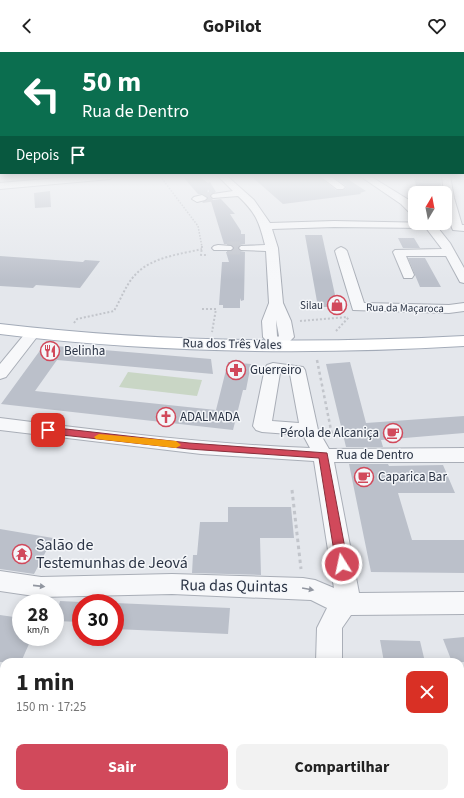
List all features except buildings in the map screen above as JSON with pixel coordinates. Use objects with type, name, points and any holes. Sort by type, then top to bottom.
[{"type":"main road","name":"Rua dos Três Vales","points":[[0,320],[90,329],[211,335],[395,336],[464,333]]},
{"type":"main road","name":"Rua dos Três Vales","points":[[0,329],[138,342],[280,335],[386,345],[464,341]]},
{"type":"street","points":[[256,211],[266,226],[272,248],[280,335]]},
{"type":"street","points":[[452,211],[457,228],[464,228]]},
{"type":"street","points":[[266,226],[408,224]]},
{"type":"street","points":[[434,230],[444,243],[448,253],[464,279]]},
{"type":"street","points":[[245,248],[272,248]]},
{"type":"street","name":"Rua da Maçaroca","points":[[341,251],[358,307],[449,309],[464,307]]},
{"type":"street","points":[[408,275],[399,252],[448,253]]},
{"type":"street","points":[[276,303],[269,321],[280,335]]},
{"type":"street","points":[[0,374],[33,333]]},
{"type":"street","name":"Rua de Dentro","points":[[0,424],[181,445],[329,455],[464,455]]},
{"type":"street","points":[[310,430],[329,455],[347,594],[344,604],[329,630],[329,658]]},
{"type":"street","name":"Rua das Quintas","points":[[0,580],[41,587],[172,584],[303,588],[315,590],[344,604],[464,603]]},
{"type":"path","points":[[186,211],[198,226],[202,249],[201,255]]},
{"type":"path","points":[[73,324],[77,319],[114,311],[136,274],[142,268],[153,263],[202,249]]},
{"type":"path","points":[[202,309],[216,309],[211,335]]},
{"type":"path","points":[[280,335],[304,321],[349,317]]},
{"type":"path","points":[[316,357],[329,455]]},
{"type":"path","points":[[292,490],[303,588]]},
{"type":"green space","points":[[128,372],[202,380],[197,396],[119,387]]},
{"type":"tunnel","points":[[227,248],[245,248]]},
{"type":"slow traffic","points":[[99,437],[176,445]]},
{"type":"place","name":"Silau","points":[[337,305]]},
{"type":"place","name":"Belinha","points":[[50,351]]},
{"type":"place","name":"Guerreiro","points":[[236,370]]},
{"type":"place","name":"ADALMADA","points":[[166,417]]},
{"type":"place","name":"Pérola de Alcaniça","points":[[393,433]]},
{"type":"place","name":"Caparica Bar","points":[[364,477]]},
{"type":"place","name":"Salão de Testemunhas de Jeová","points":[[22,554]]},
{"type":"route","points":[[48,430],[189,446],[323,455],[342,564]]}]
